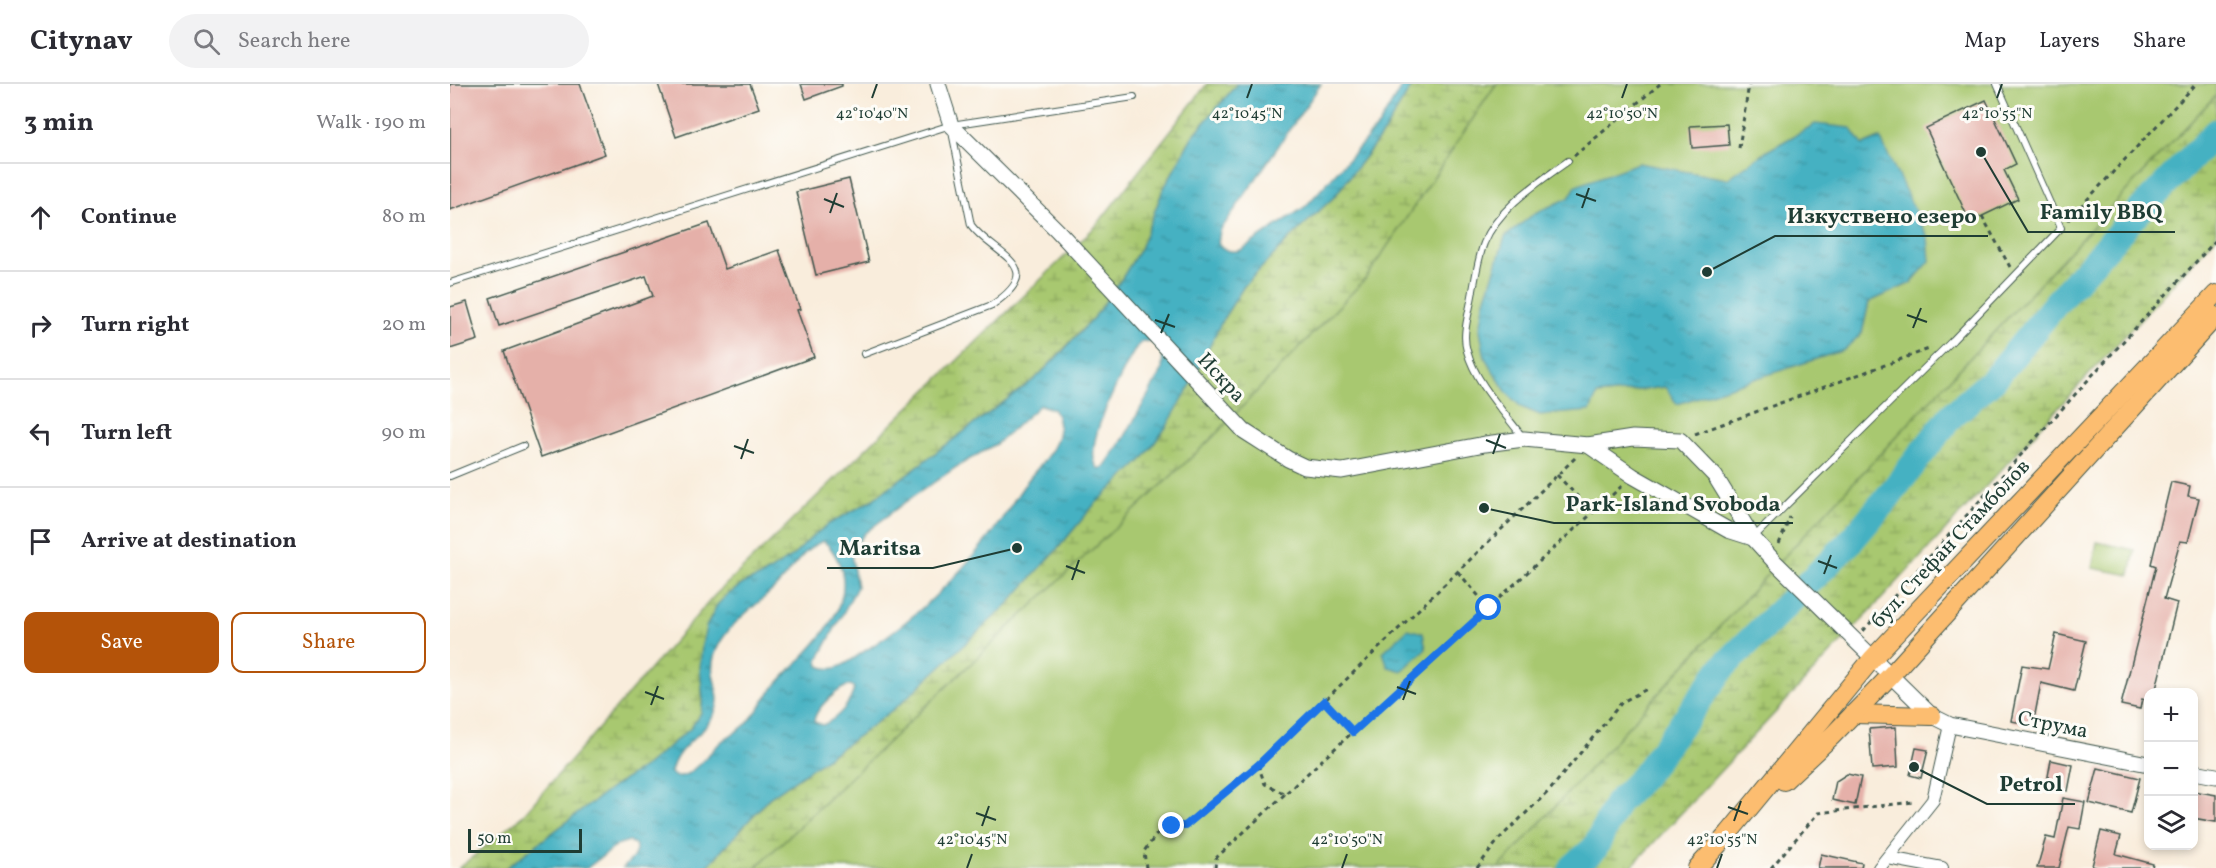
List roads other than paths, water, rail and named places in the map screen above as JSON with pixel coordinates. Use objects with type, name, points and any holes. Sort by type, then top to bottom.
[{"type":"main road","name":"бул. Стефан Стамболов","points":[[1697,868],[1728,834],[1872,659],[2216,294]]},
{"type":"main road","name":"бул. Стефан Стамболов","points":[[1728,834],[1853,714],[1890,675],[2216,316]]},
{"type":"main road","points":[[1853,714],[1932,716]]},
{"type":"street","name":"Искра","points":[[938,84],[951,125],[1057,230],[1244,431],[1288,459],[1305,467],[1342,471],[1485,444],[1524,439],[1588,445]]},
{"type":"street","name":"Струма","points":[[1588,445],[1633,438],[1680,440],[1715,476],[1754,538],[1773,560],[1932,716],[1950,725],[2144,763]]},
{"type":"street","points":[[1588,445],[1634,476],[1728,530],[1754,538]]},
{"type":"street","points":[[1879,868],[1933,800],[1950,725]]},
{"type":"street","points":[[2198,773],[2216,776]]},
{"type":"street","points":[[1888,858],[1942,868]]},
{"type":"lane","points":[[1754,538],[1953,340],[2061,228],[1996,84]]},
{"type":"lane","points":[[450,283],[951,125],[1134,97]]},
{"type":"lane","points":[[864,354],[992,305],[1007,295],[1017,282],[1017,269],[1008,257],[977,234],[971,225],[951,125]]},
{"type":"lane","points":[[1524,439],[1473,367],[1466,350],[1465,330],[1484,242],[1498,220],[1529,190],[1568,160]]},
{"type":"lane","points":[[450,476],[523,446]]},
{"type":"water","points":[[1237,84],[1321,84],[1220,231],[1218,243],[1220,246],[1228,251],[1238,251],[1306,206],[1379,125],[1403,84],[1413,84],[1384,132],[1334,197],[1244,286],[1223,319],[1190,386],[1167,426],[1142,460],[1094,505],[1008,604],[900,704],[769,798],[706,868],[623,868],[636,851],[635,844],[629,841],[619,844],[587,868],[506,868],[614,786],[644,767],[691,728],[701,713],[702,707],[700,668],[706,627],[717,605],[726,596],[794,555],[829,524],[872,500],[1036,378],[1062,352],[1094,317],[1140,249],[1163,190],[1192,137]],"holes":[[[1143,341],[1155,342],[1163,351],[1162,370],[1124,438],[1104,467],[1099,469],[1094,460],[1097,432],[1136,348]],[[1040,405],[1053,409],[1055,412],[1059,428],[1053,447],[989,537],[961,569],[918,612],[851,661],[832,668],[819,666],[818,660],[857,587],[851,554],[853,548],[865,533],[904,503],[958,466],[996,444]],[[823,541],[832,550],[839,563],[843,581],[841,599],[824,633],[772,690],[744,726],[721,742],[692,771],[682,776],[674,776],[671,773],[678,755],[712,719],[716,710],[718,697],[713,664],[718,646],[724,636],[777,586],[803,555]],[[851,685],[854,688],[843,710],[823,725],[814,722],[823,705],[834,694]]]},
{"type":"water","points":[[1815,124],[1851,128],[1863,145],[1880,138],[1928,238],[1930,261],[1911,283],[1869,302],[1862,333],[1844,350],[1677,404],[1665,387],[1597,395],[1590,411],[1540,415],[1521,407],[1507,393],[1485,358],[1480,330],[1484,304],[1505,237],[1535,213],[1569,198],[1576,186],[1638,163],[1727,179],[1767,151]]},
{"type":"water","points":[[1408,629],[1423,633],[1426,649],[1402,671],[1388,667],[1383,652]]},
{"type":"waterway","points":[[1572,868],[1595,848],[1617,803],[1643,777],[1723,667],[1849,543],[1951,416],[1994,379],[2057,302],[2127,224],[2216,132]]},
{"type":"place","name":"Family BBQ","points":[[1981,152]]},
{"type":"place","name":"Изкуствено езеро","points":[[1707,272]]},
{"type":"place","name":"Park-Island Svoboda","points":[[1484,508]]},
{"type":"place","name":"Maritsa","points":[[1017,548]]},
{"type":"place","name":"Petrol","points":[[1914,767]]}]
